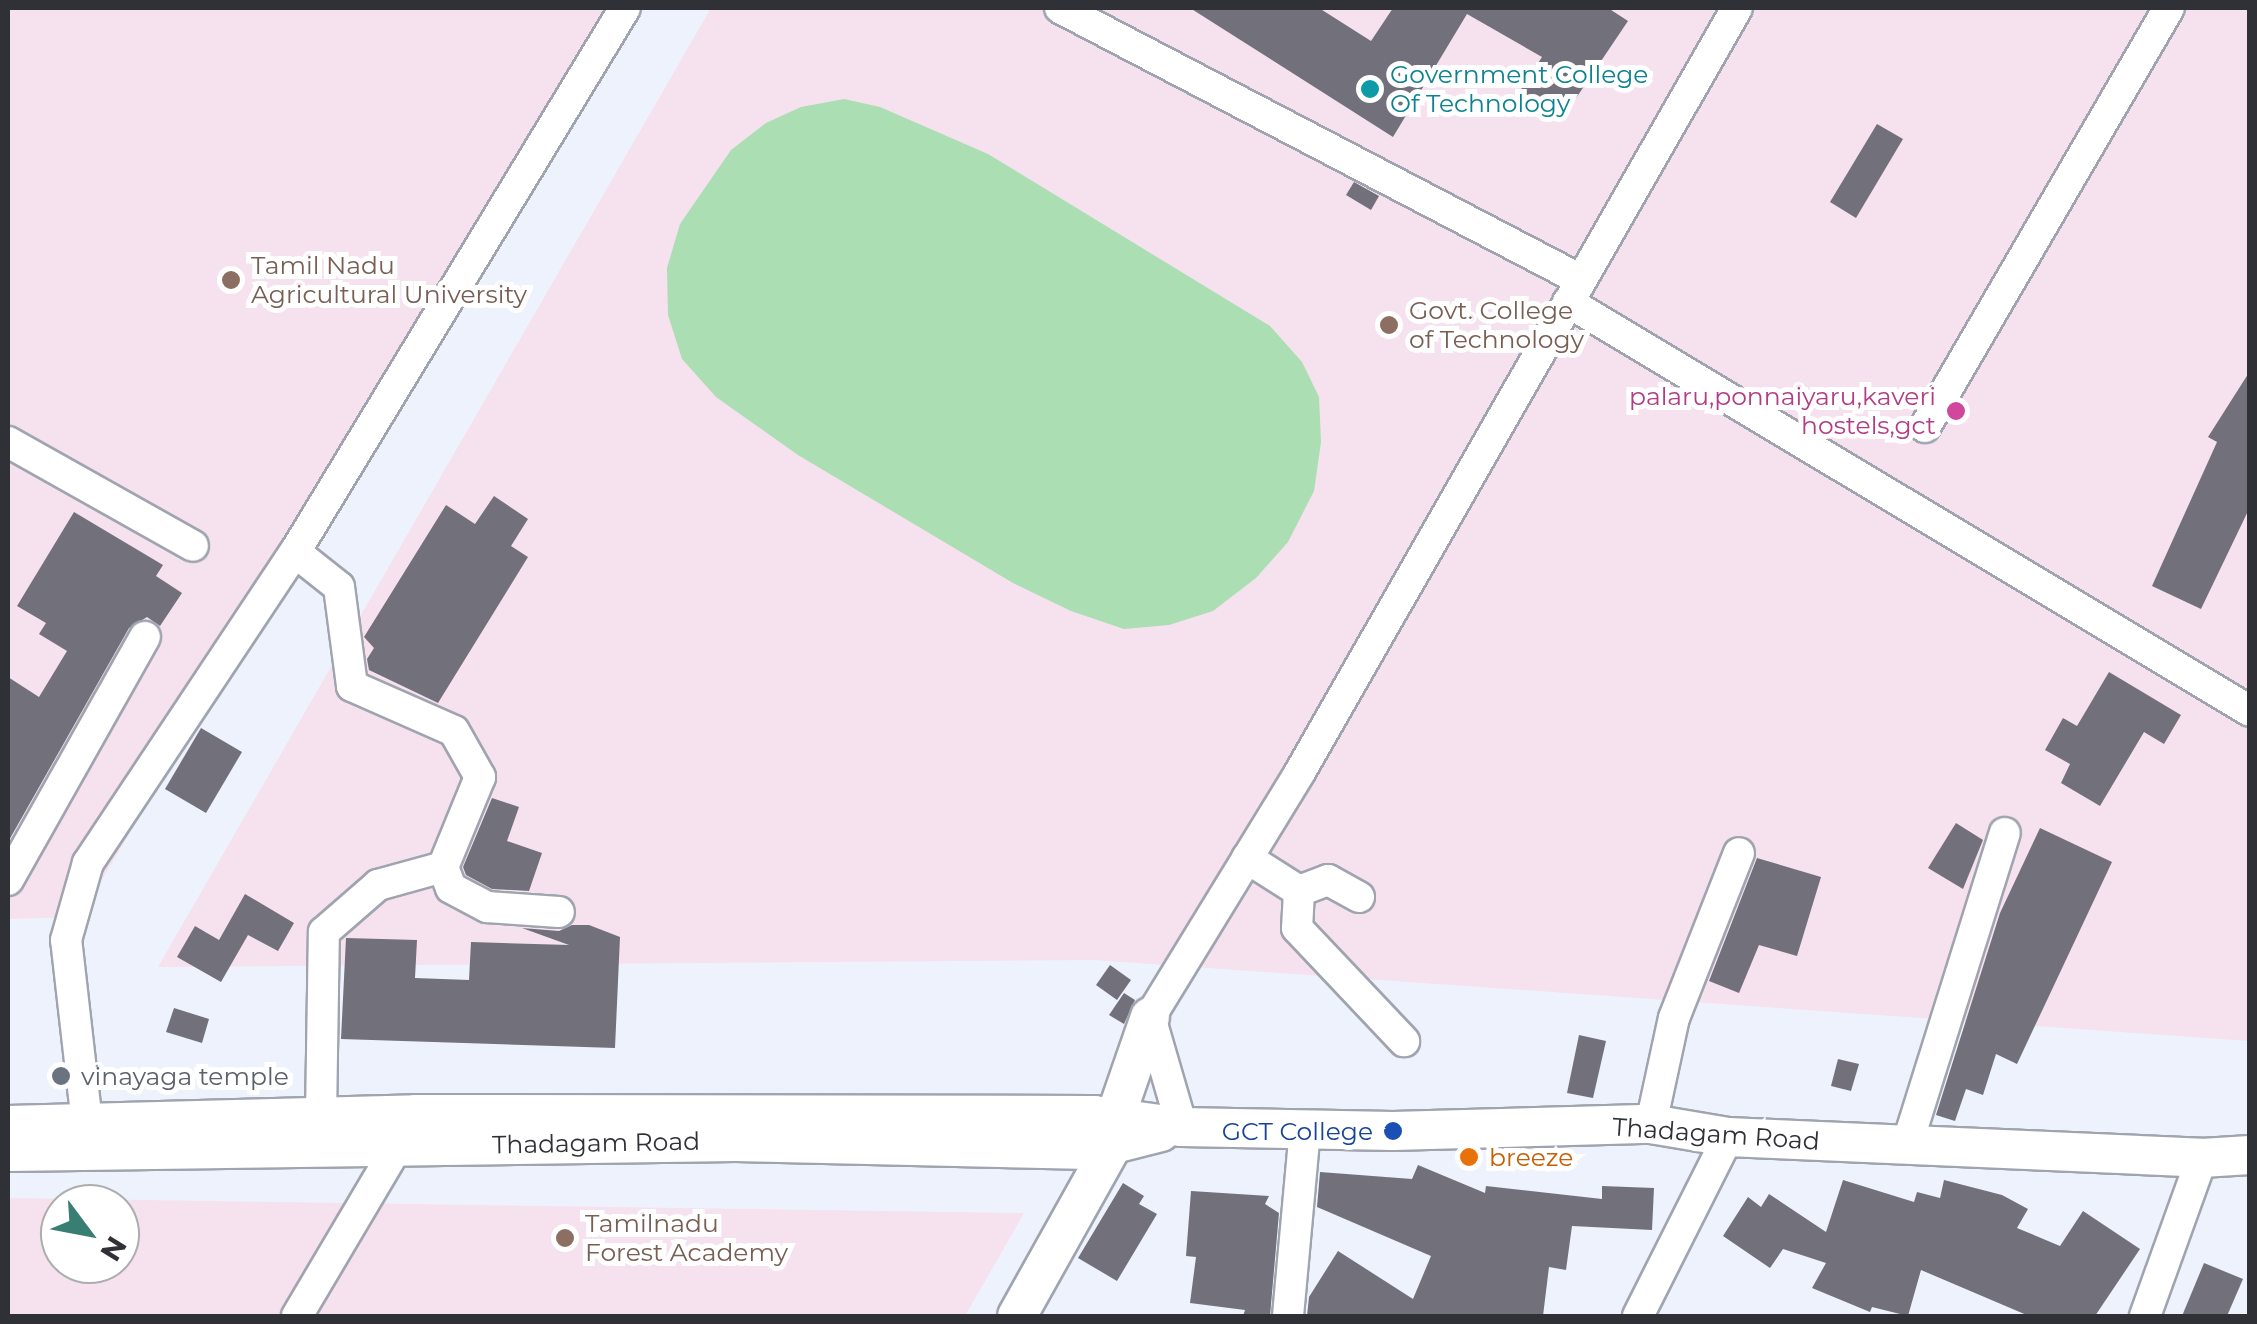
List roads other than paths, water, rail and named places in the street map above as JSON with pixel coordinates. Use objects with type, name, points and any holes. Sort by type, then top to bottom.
[{"type":"main road","points":[[1016,1316],[1114,1131],[1150,1017]]},
{"type":"main road","name":"Thadagam Road","points":[[8,1125],[321,1116],[1114,1131],[1182,1126],[1305,1129],[1650,1124],[1728,1137],[2202,1158],[2250,1156]]},
{"type":"main road","name":"Thadagam Road","points":[[8,1152],[736,1142],[1090,1150],[1114,1131]]},
{"type":"street","points":[[88,1123],[66,940],[88,863],[295,552],[625,8]]},
{"type":"street","points":[[1060,8],[1575,291],[2250,711]]},
{"type":"street","points":[[1182,1126],[1150,1017],[1248,858],[1737,8]]},
{"type":"street","points":[[1925,426],[2169,8]]},
{"type":"street","points":[[8,442],[193,546]]},
{"type":"street","points":[[295,552],[339,587],[352,686],[454,731],[480,778],[444,867],[451,888],[487,907],[559,912]]},
{"type":"street","points":[[8,880],[145,637]]},
{"type":"street","points":[[1907,1145],[2005,834]]},
{"type":"street","points":[[1650,1124],[1674,1018],[1739,852]]},
{"type":"street","points":[[1248,858],[1299,890]]},
{"type":"street","points":[[321,1116],[324,932],[378,885],[444,867]]},
{"type":"street","points":[[1299,890],[1328,880],[1359,897]]},
{"type":"street","points":[[1299,890],[1297,928],[1404,1040]]},
{"type":"street","points":[[1288,1316],[1305,1129]]},
{"type":"street","points":[[1638,1316],[1728,1137]]},
{"type":"street","points":[[298,1316],[398,1145]]},
{"type":"street","points":[[2145,1316],[2202,1158]]},
{"type":"place","name":"Government College Of Technology","points":[[1370,89]]},
{"type":"place","name":"Tamil Nadu Agricultural University","points":[[231,280]]},
{"type":"place","name":"Govt. College of Technology","points":[[1389,325]]},
{"type":"place","name":"palaru,ponnaiyaru,kaveri hostels,gct","points":[[1956,411]]},
{"type":"place","name":"vinayaga temple","points":[[61,1076]]},
{"type":"place","name":"GCT College","points":[[1393,1131]]},
{"type":"place","name":"breeze","points":[[1469,1157]]},
{"type":"place","name":"Tamilnadu Forest Academy","points":[[565,1238]]}]
